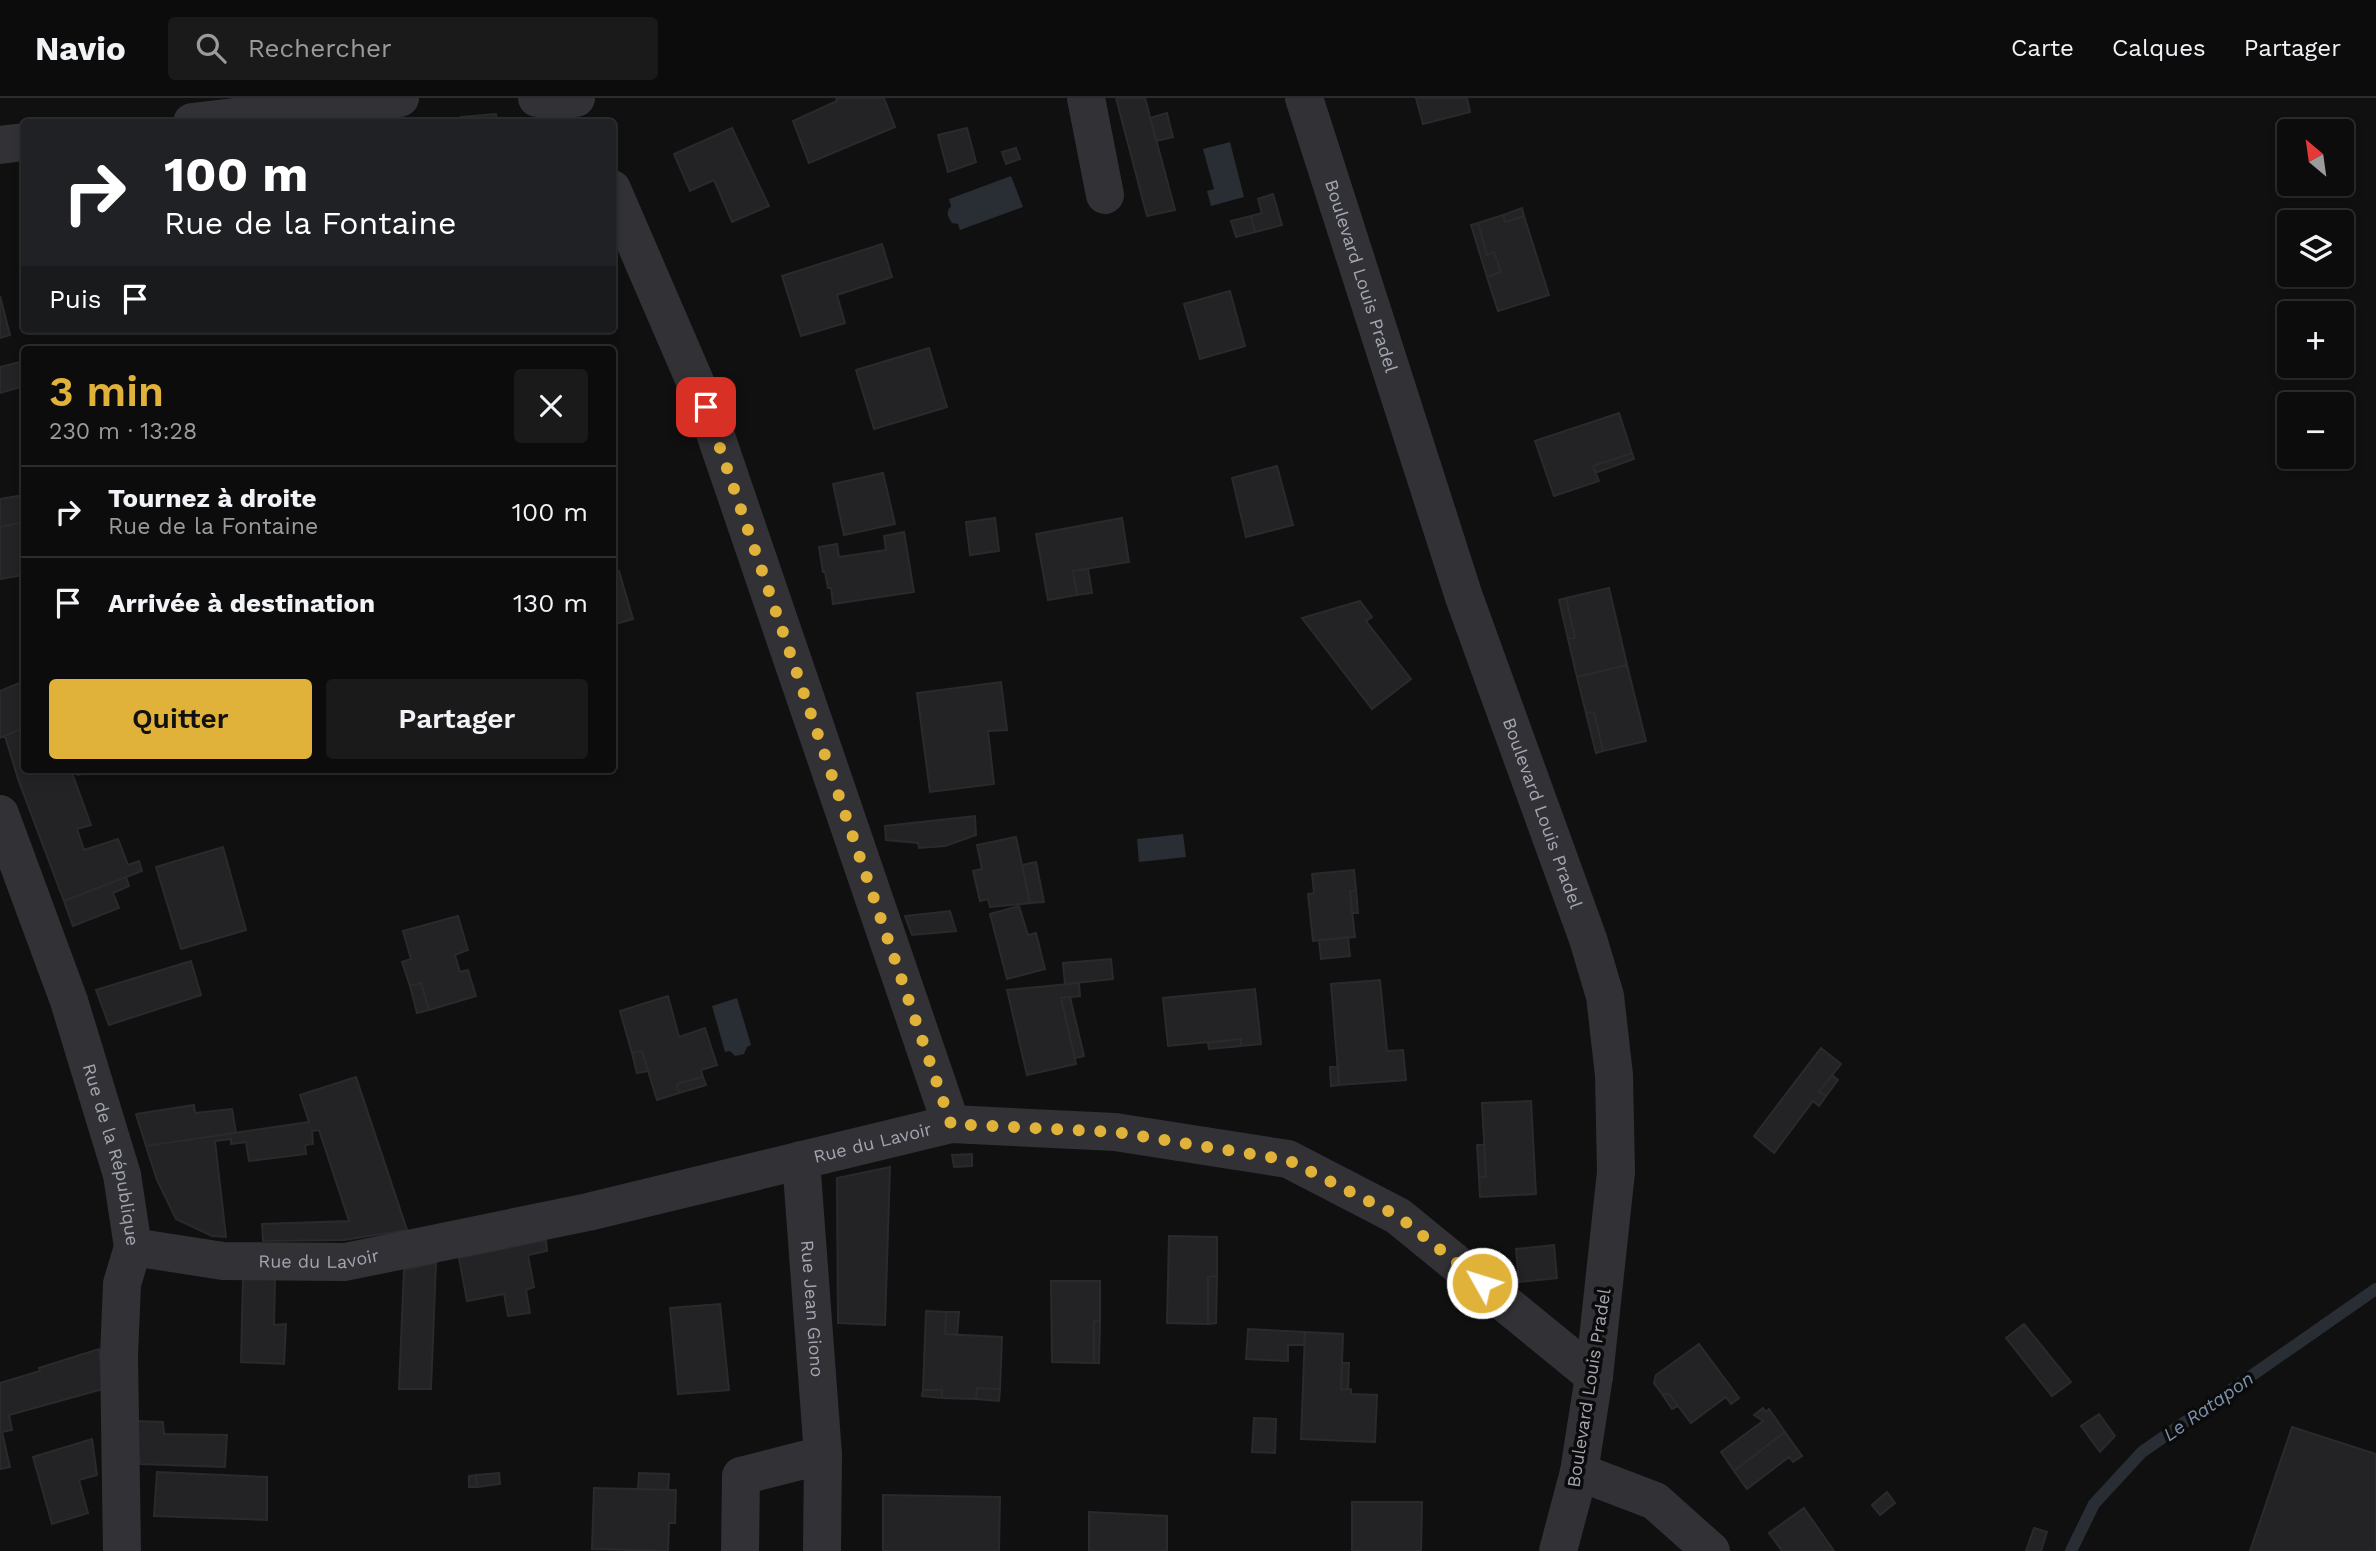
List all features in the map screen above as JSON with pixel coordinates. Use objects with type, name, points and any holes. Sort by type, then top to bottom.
[{"type":"street","points":[[218,119],[400,98]]},
{"type":"street","points":[[1086,98],[1105,195]]},
{"type":"street","name":"Boulevard Louis Pradel","points":[[1304,98],[1464,597],[1588,939],[1605,996],[1614,1075],[1616,1172],[1594,1376],[1579,1472],[1558,1551]]},
{"type":"street","points":[[0,145],[21,142]]},
{"type":"street","points":[[616,198],[706,407],[951,1124]]},
{"type":"street","name":"Rue de la République","points":[[0,814],[69,1001],[122,1175],[132,1247],[121,1284],[119,1343],[122,1551]]},
{"type":"street","name":"Rue du Lavoir","points":[[132,1247],[223,1261],[345,1262],[588,1212],[951,1124],[1115,1132],[1288,1160],[1398,1216],[1594,1376]]},
{"type":"street","name":"Rue Jean Giono","points":[[801,1160],[823,1455],[822,1551]]},
{"type":"street","points":[[740,1551],[741,1476],[823,1455]]},
{"type":"street","points":[[1579,1472],[1655,1501],[1711,1551]]},
{"type":"shaded area","points":[[1230,142],[1244,197],[1211,206],[1207,191],[1214,189],[1203,149]]},
{"type":"shaded area","points":[[1011,176],[1023,207],[960,230],[958,224],[952,223],[948,214],[951,206],[949,199]]},
{"type":"shaded area","points":[[1183,834],[1186,857],[1139,862],[1137,839]]},
{"type":"shaded area","points":[[737,998],[751,1045],[744,1054],[735,1056],[730,1051],[725,1052],[712,1006]]},
{"type":"building","points":[[836,98],[884,98],[895,127],[809,163],[793,121],[837,101]]},
{"type":"building","points":[[1116,98],[1145,98],[1175,210],[1147,216]]},
{"type":"building","points":[[1416,98],[1467,98],[1470,112],[1423,124]]},
{"type":"building","points":[[1167,113],[1173,137],[1156,141],[1150,118]]},
{"type":"building","points":[[496,114],[497,119],[461,119]]},
{"type":"building","points":[[732,128],[769,206],[732,222],[714,180],[690,191],[674,154]]},
{"type":"building","points":[[967,128],[976,162],[948,172],[938,135]]},
{"type":"building","points":[[1016,148],[1020,159],[1006,164],[1002,152]]},
{"type":"building","points":[[1273,194],[1282,225],[1255,232],[1251,216],[1262,213],[1258,199]]},
{"type":"building","points":[[1522,208],[1524,216],[1505,222],[1503,215]]},
{"type":"building","points":[[1503,215],[1505,222],[1524,216],[1549,295],[1498,311],[1487,277],[1501,272],[1494,252],[1487,255],[1478,223]]},
{"type":"building","points":[[1251,216],[1255,232],[1236,237],[1231,221]]},
{"type":"building","points":[[1478,223],[1487,255],[1494,252],[1501,272],[1487,277],[1471,225]]},
{"type":"building","points":[[882,244],[892,277],[837,295],[845,323],[801,336],[782,276]]},
{"type":"building","points":[[1230,291],[1245,346],[1200,359],[1184,304]]},
{"type":"building","points":[[0,296],[10,335],[0,338]]},
{"type":"building","points":[[929,348],[947,407],[874,429],[856,370]]},
{"type":"building","points":[[21,362],[21,387],[0,393],[0,367]]},
{"type":"building","points":[[1619,413],[1632,453],[1593,466],[1599,481],[1554,496],[1535,441]]},
{"type":"building","points":[[1632,453],[1634,459],[1595,473],[1593,466]]},
{"type":"building","points":[[1277,466],[1293,525],[1246,537],[1232,478]]},
{"type":"building","points":[[883,473],[895,524],[844,535],[833,484]]},
{"type":"building","points":[[21,496],[21,523],[0,527],[0,499]]},
{"type":"building","points":[[995,518],[999,551],[970,555],[966,522]]},
{"type":"building","points":[[1122,518],[1129,562],[1073,571],[1077,595],[1048,600],[1036,534]]},
{"type":"building","points":[[21,523],[21,576],[0,579],[0,527]]},
{"type":"building","points":[[904,532],[914,592],[833,604],[819,547],[837,544],[839,557],[886,550],[884,536]]},
{"type":"building","points":[[1088,569],[1092,593],[1077,595],[1073,571]]},
{"type":"building","points":[[619,571],[633,619],[616,624],[616,572]]},
{"type":"building","points":[[1609,588],[1627,665],[1577,677],[1568,639],[1575,638],[1566,598]]},
{"type":"building","points":[[1566,598],[1575,638],[1568,639],[1559,600]]},
{"type":"building","points":[[1360,601],[1372,617],[1366,621],[1411,679],[1372,709],[1302,618]]},
{"type":"building","points":[[1627,665],[1646,741],[1603,751],[1594,712],[1586,713],[1577,677]]},
{"type":"building","points":[[21,682],[21,728],[0,738],[0,691]]},
{"type":"building","points":[[1001,682],[1007,730],[988,731],[994,784],[930,792],[917,693]]},
{"type":"building","points":[[1594,712],[1603,751],[1596,753],[1586,713]]},
{"type":"building","points":[[21,728],[21,773],[72,773],[91,825],[77,829],[84,850],[118,839],[128,865],[139,861],[142,871],[64,901],[18,779],[5,736]]},
{"type":"building","points":[[975,816],[976,835],[945,846],[919,848],[918,843],[886,840],[885,826]]},
{"type":"building","points":[[1016,837],[1030,903],[990,907],[988,899],[980,901],[973,871],[982,869],[977,845]]},
{"type":"building","points":[[223,847],[246,930],[181,949],[156,867]]},
{"type":"building","points":[[1036,862],[1044,902],[1030,903],[1022,865]]},
{"type":"building","points":[[1354,870],[1356,890],[1350,891],[1355,937],[1313,941],[1308,894],[1314,893],[1312,874]]},
{"type":"building","points":[[126,877],[129,886],[113,893],[119,908],[73,926],[64,901]]},
{"type":"building","points":[[1356,890],[1358,913],[1352,913],[1350,891]]},
{"type":"building","points":[[1019,906],[1028,935],[1036,933],[1045,969],[1007,979],[990,914]]},
{"type":"building","points":[[950,911],[956,931],[912,935],[905,916]]},
{"type":"building","points":[[458,916],[468,950],[455,955],[460,972],[468,970],[476,996],[429,1010],[421,983],[410,986],[402,962],[411,959],[403,931]]},
{"type":"building","points":[[1348,937],[1350,956],[1321,959],[1319,940]]},
{"type":"building","points":[[1111,959],[1113,979],[1065,984],[1063,963]]},
{"type":"building","points":[[191,961],[201,995],[109,1025],[96,990]]},
{"type":"building","points":[[1380,980],[1387,1051],[1403,1050],[1406,1080],[1339,1085],[1331,984]]},
{"type":"building","points":[[421,983],[429,1010],[417,1013],[410,986]]},
{"type":"building","points":[[1079,983],[1080,996],[1061,998],[1076,1064],[1027,1075],[1007,990]]},
{"type":"building","points":[[1255,989],[1261,1044],[1241,1046],[1241,1039],[1168,1046],[1163,998]]},
{"type":"building","points":[[668,996],[679,1037],[705,1028],[717,1065],[701,1070],[703,1077],[677,1084],[679,1093],[657,1100],[642,1051],[632,1053],[620,1011]]},
{"type":"building","points":[[1070,997],[1084,1056],[1075,1058],[1061,998]]},
{"type":"building","points":[[1241,1039],[1241,1046],[1209,1049],[1208,1043]]},
{"type":"building","points":[[1821,1048],[1841,1064],[1819,1092],[1826,1096],[1819,1106],[1813,1101],[1774,1153],[1754,1136]]},
{"type":"building","points":[[642,1051],[648,1071],[637,1073],[632,1053]]},
{"type":"building","points":[[1338,1066],[1339,1085],[1331,1086],[1330,1067]]},
{"type":"building","points":[[1832,1075],[1838,1080],[1826,1096],[1819,1092]]},
{"type":"building","points":[[356,1077],[407,1230],[344,1240],[263,1241],[262,1224],[349,1221],[319,1130],[312,1131],[313,1144],[305,1145],[306,1154],[249,1161],[246,1142],[231,1144],[231,1139],[215,1141],[226,1237],[212,1236],[176,1219],[157,1180],[146,1146],[309,1122],[300,1095]]},
{"type":"building","points":[[703,1077],[706,1085],[679,1093],[677,1084]]},
{"type":"building","points":[[1531,1101],[1536,1194],[1480,1197],[1479,1177],[1486,1177],[1482,1103]]},
{"type":"building","points":[[194,1105],[195,1113],[232,1109],[236,1133],[146,1146],[136,1114]]},
{"type":"building","points":[[1484,1144],[1486,1177],[1479,1177],[1477,1145]]},
{"type":"building","points":[[972,1154],[972,1166],[954,1167],[952,1155]]},
{"type":"building","points":[[890,1167],[885,1325],[838,1323],[837,1178]]},
{"type":"building","points":[[1169,1236],[1217,1237],[1217,1276],[1208,1277],[1208,1324],[1167,1323]]},
{"type":"building","points":[[546,1240],[547,1251],[528,1255],[534,1287],[526,1290],[530,1313],[508,1316],[504,1294],[467,1301],[459,1258]]},
{"type":"building","points":[[1554,1245],[1557,1278],[1519,1282],[1516,1249]]},
{"type":"building","points":[[436,1263],[431,1389],[399,1389],[404,1270]]},
{"type":"building","points":[[275,1276],[274,1325],[286,1324],[284,1364],[241,1362],[243,1278]]},
{"type":"building","points":[[1217,1276],[1216,1323],[1208,1324],[1208,1277]]},
{"type":"building","points":[[1051,1281],[1100,1281],[1100,1321],[1094,1321],[1094,1363],[1052,1362]]},
{"type":"building","points":[[720,1304],[729,1390],[678,1394],[670,1308]]},
{"type":"building","points":[[926,1311],[946,1312],[945,1334],[1002,1337],[1000,1389],[977,1388],[976,1399],[942,1398],[942,1390],[923,1390]]},
{"type":"building","points":[[946,1312],[959,1312],[957,1335],[945,1334]]},
{"type":"building","points":[[1094,1321],[1100,1321],[1099,1363],[1094,1363]]},
{"type":"building","points":[[2024,1324],[2071,1382],[2052,1396],[2006,1338]]},
{"type":"building","points":[[1248,1329],[1305,1332],[1304,1345],[1288,1345],[1288,1361],[1246,1359]]},
{"type":"building","points":[[1305,1332],[1343,1334],[1341,1390],[1351,1389],[1351,1394],[1377,1395],[1375,1442],[1301,1439]]},
{"type":"building","points":[[1699,1344],[1739,1398],[1731,1404],[1726,1397],[1691,1423],[1669,1394],[1662,1394],[1654,1383],[1656,1375]]},
{"type":"building","points":[[99,1349],[103,1389],[9,1415],[12,1430],[2,1432],[10,1467],[0,1469],[0,1383]]},
{"type":"building","points":[[1342,1363],[1349,1363],[1348,1389],[1341,1390]]},
{"type":"building","points":[[977,1388],[1000,1389],[999,1401],[976,1399]]},
{"type":"building","points":[[923,1390],[942,1390],[942,1398],[922,1396]]},
{"type":"building","points":[[1662,1394],[1669,1394],[1678,1406],[1672,1409]]},
{"type":"building","points":[[1763,1408],[1766,1412],[1769,1409],[1785,1432],[1734,1471],[1721,1452],[1763,1421],[1754,1415]]},
{"type":"building","points":[[2099,1414],[2115,1436],[2100,1452],[2081,1426]]},
{"type":"building","points":[[1254,1418],[1276,1419],[1275,1453],[1252,1452]]},
{"type":"building","points":[[136,1421],[163,1422],[164,1434],[227,1435],[225,1467],[140,1464]]},
{"type":"building","points":[[2292,1427],[2376,1454],[2376,1551],[2250,1551]]},
{"type":"building","points":[[1785,1432],[1802,1456],[1793,1462],[1789,1457],[1747,1489],[1734,1471]]},
{"type":"building","points":[[92,1439],[97,1475],[79,1480],[88,1513],[52,1524],[33,1457]]},
{"type":"building","points":[[157,1472],[267,1477],[267,1520],[154,1516]]},
{"type":"building","points":[[499,1473],[500,1484],[477,1487],[476,1475]]},
{"type":"building","points":[[639,1473],[669,1474],[668,1490],[638,1489]]},
{"type":"building","points":[[476,1475],[477,1487],[469,1487],[469,1476]]},
{"type":"building","points":[[594,1488],[676,1490],[675,1523],[669,1523],[668,1551],[592,1549]]},
{"type":"building","points":[[1887,1492],[1895,1503],[1880,1515],[1872,1505]]},
{"type":"building","points":[[883,1495],[1000,1497],[999,1551],[883,1551]]},
{"type":"building","points":[[1352,1502],[1422,1502],[1421,1551],[1352,1551]]},
{"type":"building","points":[[1804,1508],[1834,1551],[1782,1551],[1769,1533]]},
{"type":"building","points":[[1089,1512],[1167,1516],[1167,1551],[1089,1551]]},
{"type":"building","points":[[2034,1528],[2047,1532],[2041,1551],[2026,1551]]},
{"type":"waterway","name":"Le Ratapon","points":[[2071,1551],[2094,1504],[2142,1452],[2376,1289]]},
{"type":"route","points":[[706,407],[951,1124],[1115,1132],[1288,1160],[1398,1216],[1482,1283]]}]
